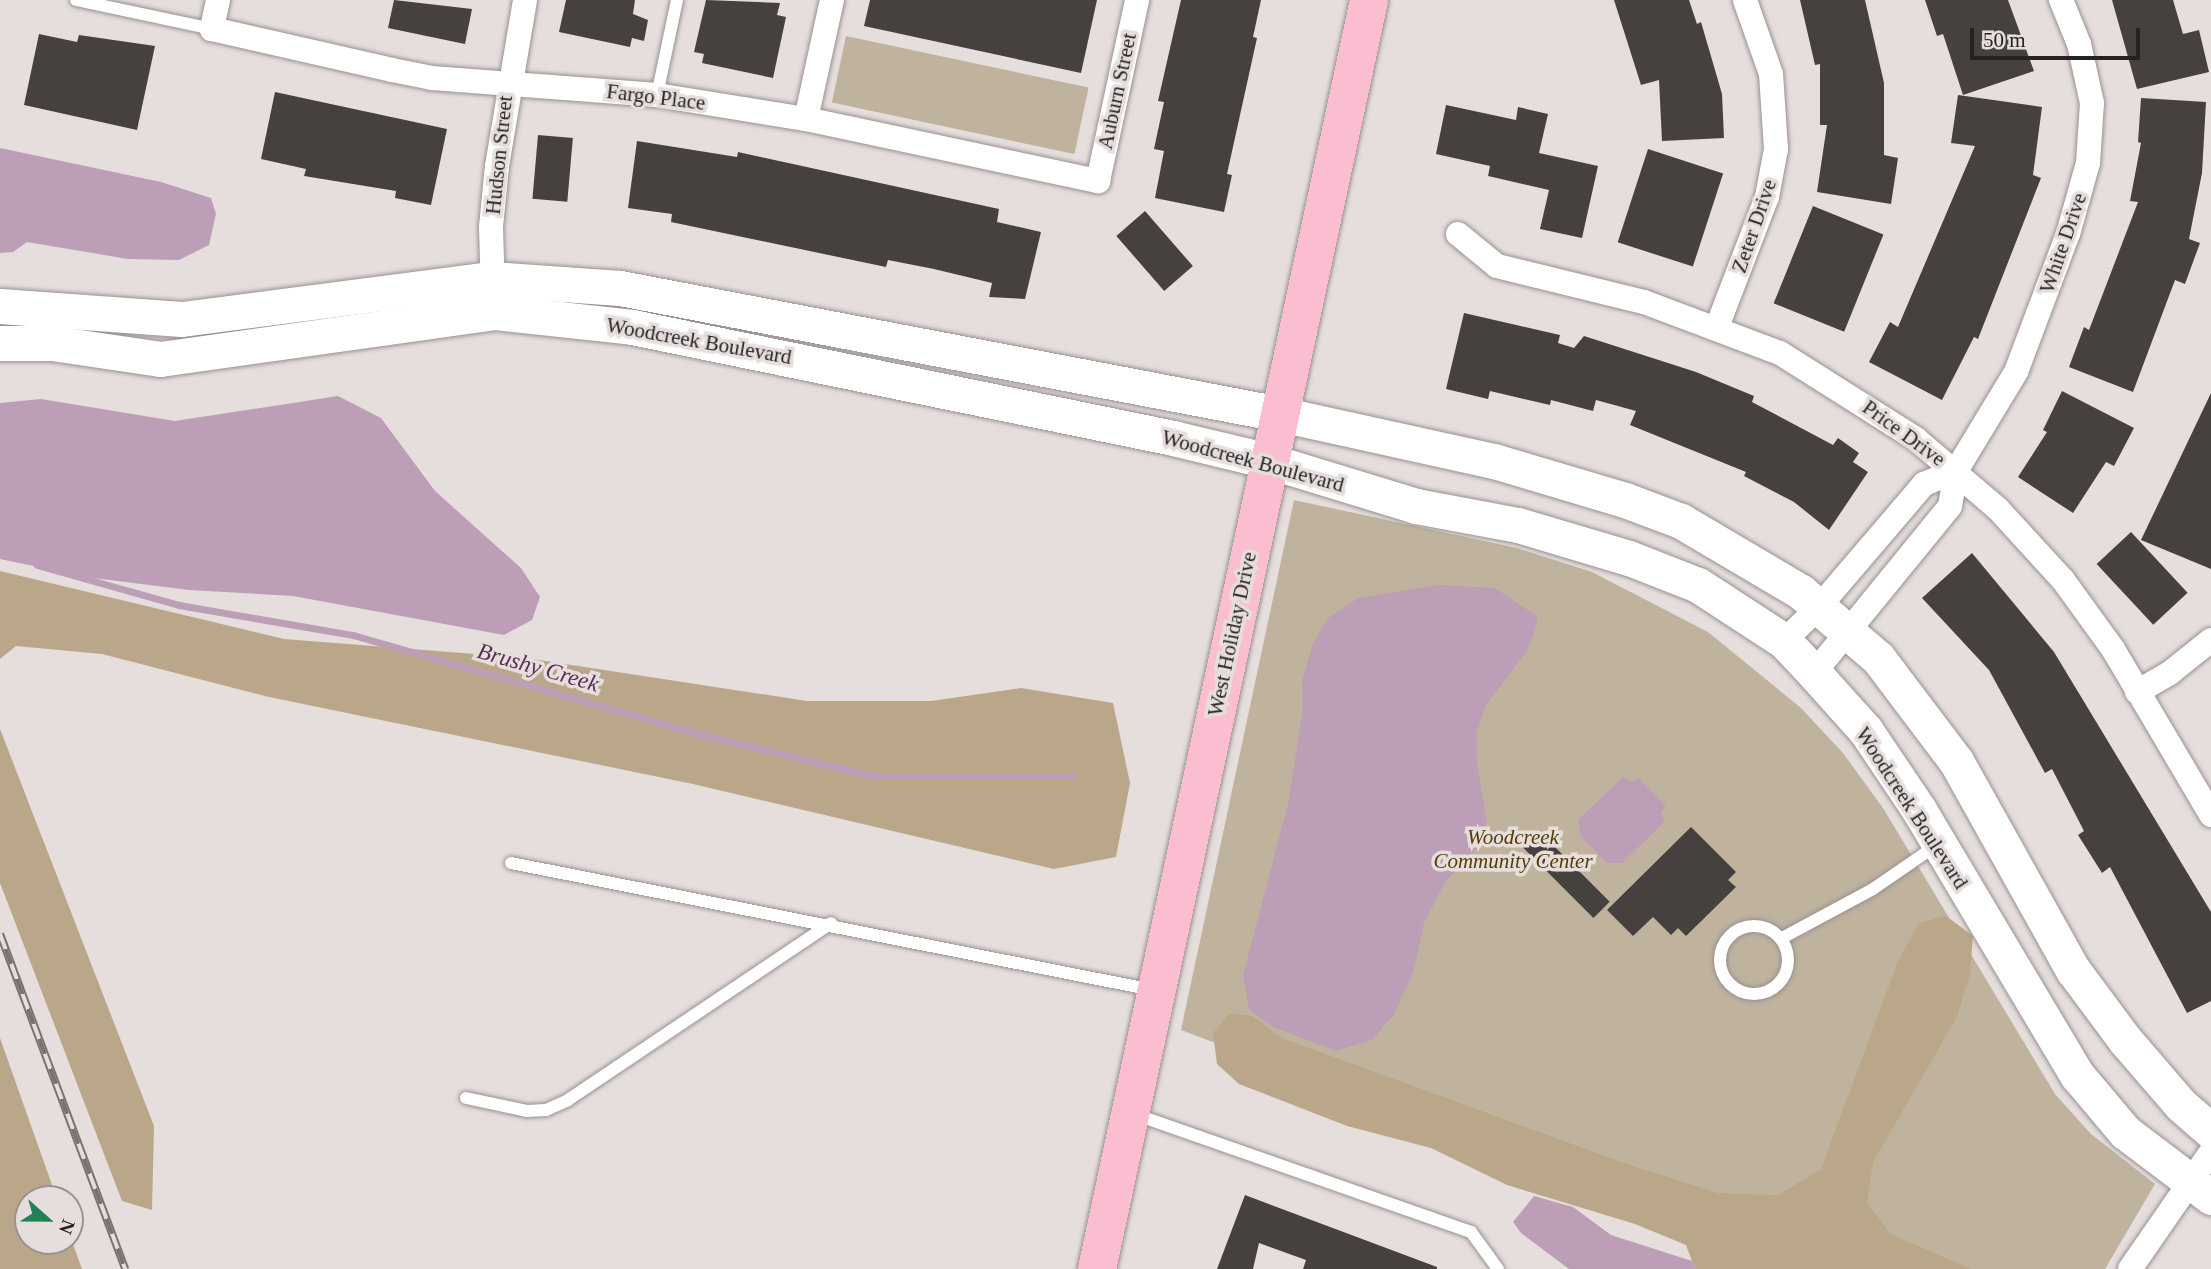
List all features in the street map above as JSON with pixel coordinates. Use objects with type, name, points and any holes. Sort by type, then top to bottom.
[{"type":"main road","name":"West Holiday Drive","points":[[1102,1266],[1130,1113],[1369,0]]},
{"type":"street","points":[[212,29],[218,0]]},
{"type":"street","name":"Hudson Street","points":[[493,295],[491,227],[507,85],[525,0]]},
{"type":"street","points":[[806,119],[832,0]]},
{"type":"street","name":"Auburn Street","points":[[1098,181],[1137,0]]},
{"type":"street","name":"Zeter Drive","points":[[1717,327],[1767,197],[1776,149],[1772,74],[1745,0]]},
{"type":"street","name":"White Drive","points":[[1814,673],[1950,506],[1956,471],[2016,372],[2083,188],[2092,103],[2079,44],[2061,0]]},
{"type":"street","name":"Fargo Place","points":[[212,29],[432,78],[657,95],[806,119],[1098,181]]},
{"type":"street","name":"Price Drive","points":[[1458,234],[1497,266],[1613,293],[1717,327],[1827,380],[1893,422],[1956,471],[2063,580],[2101,631],[2211,815]]},
{"type":"street","name":"Woodcreek Boulevard","points":[[0,306],[182,319],[620,288],[1280,414],[1493,461],[1625,500],[1681,521],[1819,607],[1878,658],[1956,761],[2073,971],[2125,1040],[2181,1105],[2211,1132]]},
{"type":"street","name":"Woodcreek Boulevard","points":[[0,343],[52,343],[160,359],[493,295],[687,334],[1269,461],[1416,506],[1518,525],[1629,558],[1698,585],[1784,640],[1814,673],[1866,731],[1938,844],[2077,1075],[2124,1132],[2199,1190]]},
{"type":"street","points":[[1784,640],[1819,607],[1924,484],[1956,471]]},
{"type":"street","points":[[2137,692],[2171,672],[2211,640]]},
{"type":"street","points":[[1938,844],[1989,820]]},
{"type":"street","points":[[2130,1269],[2199,1190],[2211,1152]]},
{"type":"lane","points":[[76,0],[212,29]]},
{"type":"lane","points":[[657,95],[677,0]]},
{"type":"lane","points":[[1782,938],[1873,889],[1938,844]]},
{"type":"lane","points":[[511,863],[831,923],[1156,990]]},
{"type":"lane","points":[[466,1098],[527,1111],[546,1110],[568,1100],[831,923]]},
{"type":"lane","points":[[1764,926],[1782,938],[1789,960],[1781,982],[1761,994],[1738,991],[1729,984],[1720,963],[1720,952],[1732,933],[1742,927],[1764,926]]},
{"type":"lane","points":[[1130,1113],[1471,1232],[1498,1269]]},
{"type":"green space","points":[[846,36],[1089,88],[1074,154],[832,103]]},
{"type":"green space","name":"Woodcreek Community Center","points":[[1294,500],[1517,548],[1592,572],[1708,632],[1801,708],[1843,753],[1883,808],[2055,1094],[2091,1134],[2155,1184],[2105,1269],[1765,1269],[1770,1251],[1181,1030]]},
{"type":"shaded area","points":[[0,148],[161,182],[211,198],[216,214],[209,245],[179,260],[128,259],[27,242],[13,252],[0,253]]},
{"type":"shaded area","points":[[338,396],[381,418],[435,491],[521,568],[540,597],[532,620],[504,635],[293,596],[189,590],[86,577],[0,559],[0,403],[41,399],[175,421]]},
{"type":"shaded area","points":[[0,571],[284,639],[526,658],[807,701],[931,701],[1021,688],[1113,703],[1130,783],[1116,857],[1054,869],[693,784],[269,697],[102,654],[16,646],[0,659]]},
{"type":"shaded area","points":[[1438,585],[1495,588],[1538,617],[1527,651],[1486,705],[1477,732],[1477,764],[1487,822],[1478,846],[1445,882],[1424,923],[1414,970],[1395,1013],[1372,1040],[1336,1051],[1273,1027],[1249,1009],[1243,975],[1288,804],[1302,715],[1302,681],[1313,643],[1328,618],[1358,598]]},
{"type":"shaded area","points":[[0,729],[154,1126],[152,1210],[122,1201],[0,883]]},
{"type":"shaded area","points":[[1623,777],[1631,782],[1639,778],[1666,805],[1661,813],[1665,821],[1622,863],[1607,863],[1580,835],[1579,819]]},
{"type":"shaded area","points":[[1946,916],[1973,936],[1970,974],[1957,1017],[1873,1162],[1867,1203],[1891,1234],[1971,1269],[1695,1269],[1686,1245],[1635,1224],[1507,1185],[1431,1148],[1347,1126],[1239,1084],[1217,1064],[1213,1033],[1230,1013],[1252,1016],[1282,1038],[1624,1163],[1718,1193],[1778,1195],[1821,1169],[1898,961],[1919,923]]},
{"type":"shaded area","points":[[0,1038],[52,1185],[14,1185],[14,1255],[77,1255],[82,1269],[0,1269]]},
{"type":"shaded area","points":[[1534,1196],[1573,1207],[1611,1235],[1692,1261],[1695,1269],[1569,1269],[1521,1233],[1513,1222]]},
{"type":"building","points":[[394,0],[472,9],[465,44],[388,28]]},
{"type":"building","points":[[566,0],[635,0],[633,14],[648,20],[644,41],[632,38],[630,47],[559,32]]},
{"type":"building","points":[[706,0],[780,3],[777,15],[786,17],[773,78],[702,63],[704,54],[694,52]]},
{"type":"building","points":[[870,0],[1097,0],[1081,73],[864,26]]},
{"type":"building","points":[[1181,0],[1261,0],[1253,37],[1257,38],[1227,174],[1232,175],[1224,212],[1155,198],[1164,151],[1154,149],[1164,102],[1158,101]]},
{"type":"building","points":[[1614,0],[1689,0],[1697,24],[1701,22],[1722,94],[1724,138],[1662,141],[1659,80],[1641,85]]},
{"type":"building","points":[[1800,0],[1865,0],[1884,83],[1884,155],[1898,158],[1891,204],[1817,192],[1827,125],[1820,125],[1820,64],[1815,65]]},
{"type":"building","points":[[1925,0],[2008,0],[2034,71],[1963,95],[1943,34],[1937,36]]},
{"type":"building","points":[[2112,0],[2173,0],[2183,34],[2199,30],[2209,72],[2137,89]]},
{"type":"building","points":[[39,34],[77,42],[79,35],[155,46],[137,130],[24,105]]},
{"type":"building","points":[[275,92],[447,129],[431,205],[395,198],[396,191],[304,176],[306,169],[261,159]]},
{"type":"building","points":[[1958,95],[2042,107],[2033,175],[2041,178],[1978,339],[1974,337],[1942,400],[1869,362],[1890,322],[1898,327],[1975,146],[1951,143]]},
{"type":"building","points":[[2141,98],[2206,102],[2202,173],[2189,239],[2200,243],[2185,284],[2175,280],[2133,392],[2069,367],[2084,327],[2089,330],[2138,202],[2130,201],[2141,143],[2138,142]]},
{"type":"building","points":[[1446,105],[1516,120],[1518,107],[1548,114],[1539,153],[1598,166],[1582,238],[1540,229],[1549,190],[1488,176],[1490,166],[1436,154]]},
{"type":"building","points":[[538,135],[573,138],[567,202],[532,199]]},
{"type":"building","points":[[637,141],[737,157],[738,152],[999,209],[997,222],[1041,232],[1025,299],[989,297],[992,283],[934,269],[888,260],[886,267],[671,222],[672,214],[628,208]]},
{"type":"building","points":[[1648,149],[1723,173],[1693,267],[1618,242]]},
{"type":"building","points":[[1813,206],[1883,234],[1844,332],[1774,303]]},
{"type":"building","points":[[1145,211],[1193,266],[1164,291],[1116,236]]},
{"type":"building","points":[[1464,313],[1560,335],[1558,343],[1574,348],[1584,336],[1696,372],[1754,396],[1752,402],[1833,445],[1838,438],[1859,453],[1853,462],[1868,472],[1829,530],[1794,502],[1744,476],[1746,472],[1630,425],[1636,411],[1596,400],[1593,411],[1551,400],[1550,405],[1490,391],[1488,399],[1446,389]]},
{"type":"building","points":[[2062,391],[2134,428],[2114,466],[2106,462],[2073,513],[2018,477],[2047,432],[2043,430]]},
{"type":"building","points":[[2211,393],[2211,569],[2141,540]]},
{"type":"building","points":[[2131,532],[2188,593],[2153,625],[2097,564]]},
{"type":"building","points":[[1972,553],[2054,652],[2211,912],[2211,1001],[2187,1013],[2110,867],[2102,873],[2078,835],[2084,831],[2052,769],[2045,773],[1989,670],[1922,598]]},
{"type":"building","points":[[1691,827],[1736,872],[1728,880],[1736,887],[1686,936],[1678,928],[1671,935],[1653,917],[1633,936],[1607,910]]},
{"type":"building","points":[[1539,831],[1610,902],[1593,918],[1523,847]]},
{"type":"building","points":[[1245,1195],[1437,1269],[1303,1269],[1306,1260],[1259,1243],[1253,1269],[1217,1269]]},
{"type":"waterway","name":"Brushy Creek","points":[[37,565],[179,605],[353,635],[699,734],[874,776],[1073,776]]},
{"type":"railway","points":[[0,934],[125,1269]]}]
